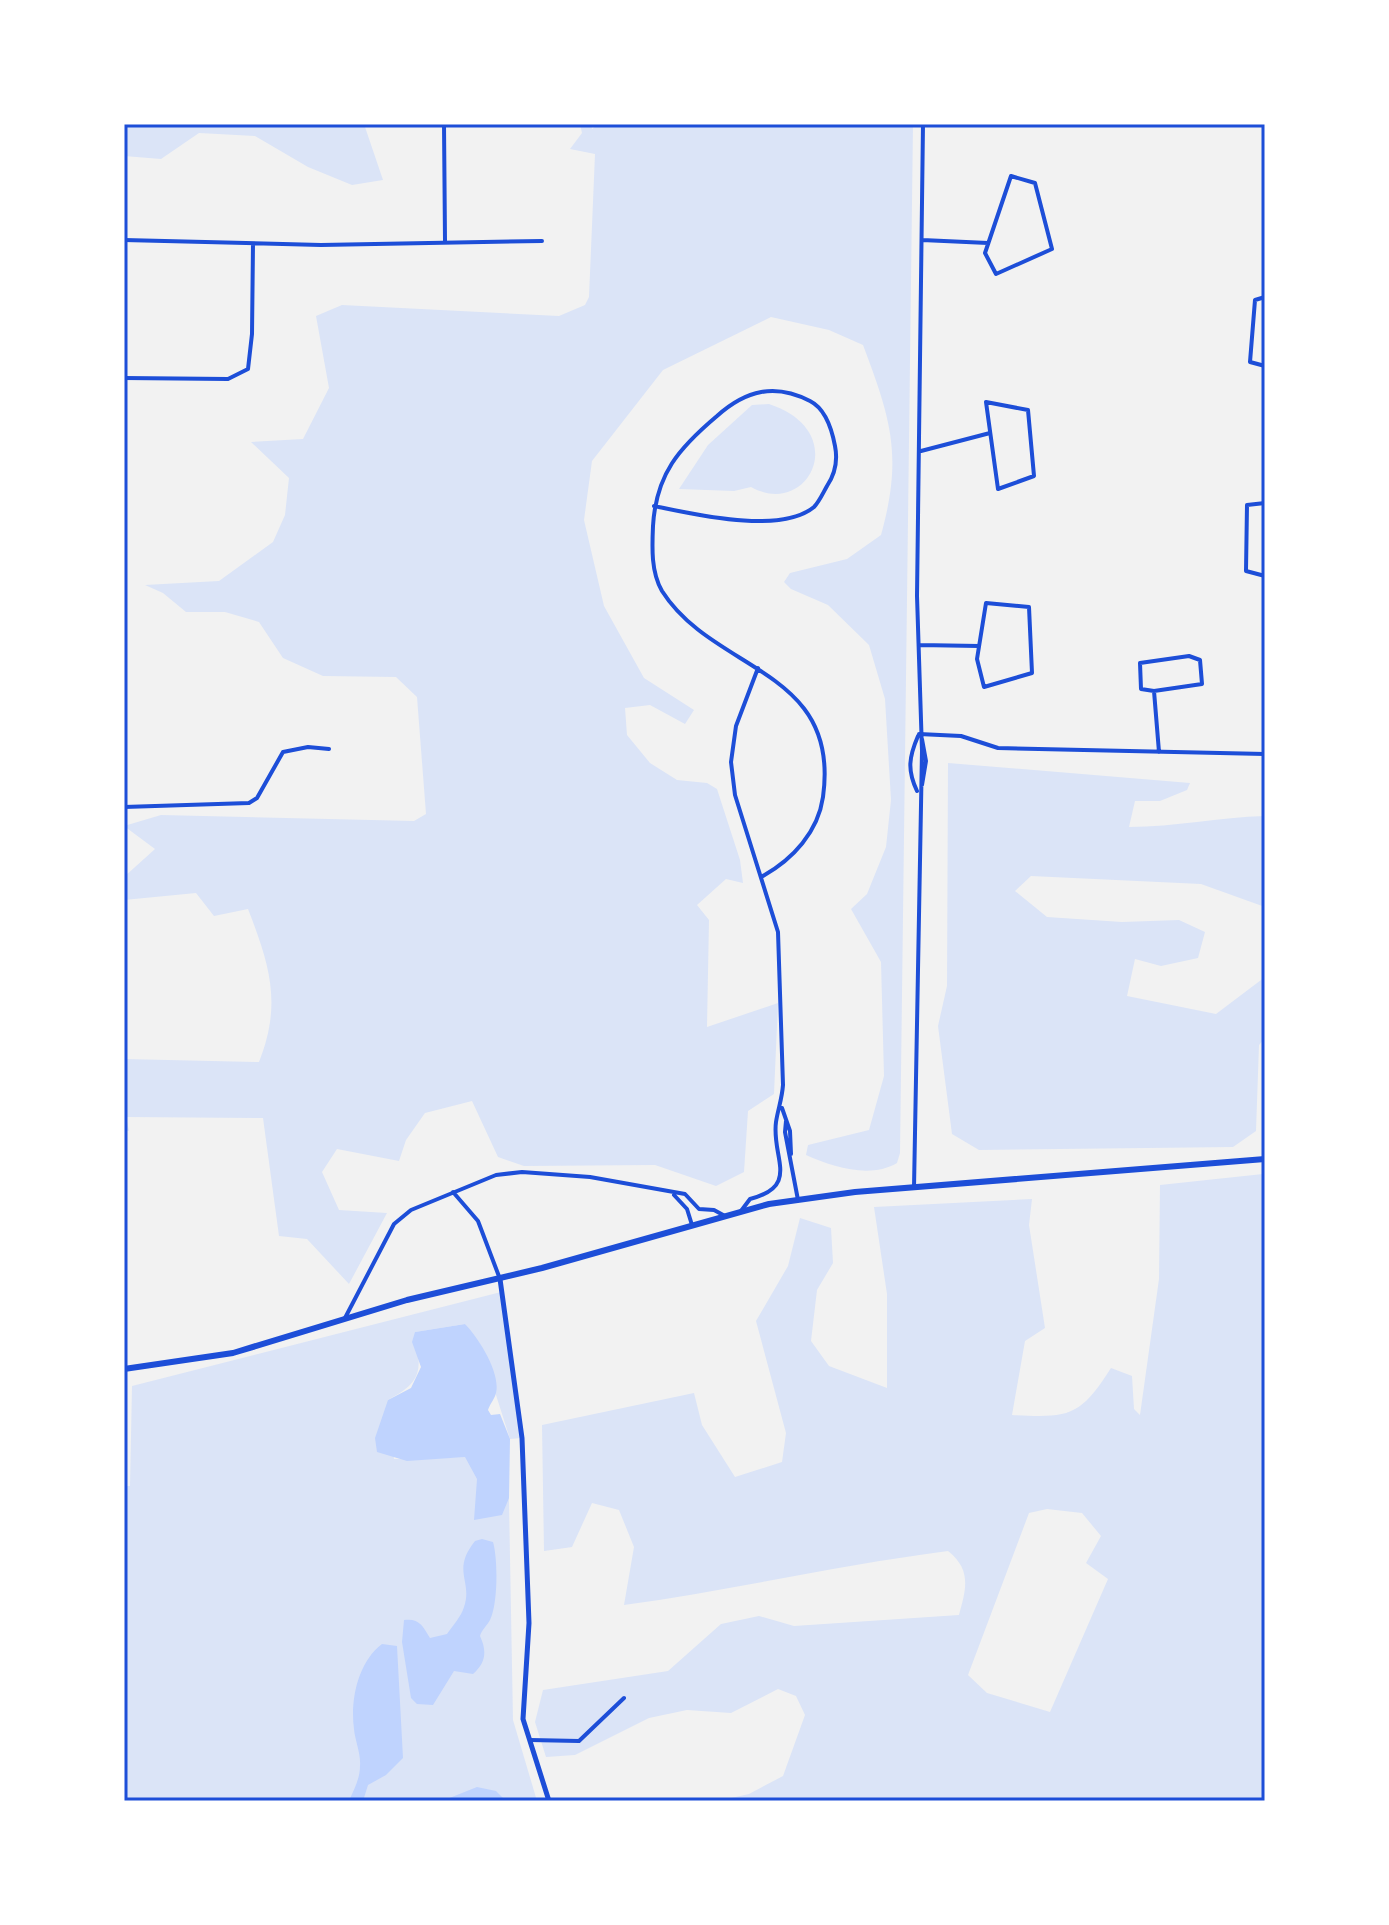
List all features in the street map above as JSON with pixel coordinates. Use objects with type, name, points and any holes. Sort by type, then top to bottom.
[{"type":"main road","points":[[124,1369],[233,1353],[430,1294],[500,1279],[741,1211],[798,1200],[1265,1159]]},
{"type":"street","points":[[444,124],[445,241]]},
{"type":"street","points":[[914,1188],[919,795],[926,761],[919,734],[923,124]]},
{"type":"street","points":[[1011,176],[1035,183],[1052,249],[996,274],[985,253],[988,243],[1011,176]]},
{"type":"street","points":[[124,240],[253,244],[542,241]]},
{"type":"street","points":[[922,240],[988,243]]},
{"type":"street","points":[[124,378],[233,378],[248,369],[251,360],[253,244]]},
{"type":"street","points":[[1265,297],[1255,300],[1250,362],[1265,366]]},
{"type":"street","points":[[654,506],[702,516],[762,520],[795,517],[815,506],[832,479],[838,458],[832,429],[817,404],[791,391],[762,390],[733,401],[695,434],[669,464],[654,506],[651,555],[661,589],[682,616],[709,638],[789,689],[810,718],[823,751],[825,781],[820,814],[802,844],[781,866],[763,876]]},
{"type":"street","points":[[986,402],[1028,410],[1034,476],[998,489],[990,433],[986,402]]},
{"type":"street","points":[[921,451],[990,433]]},
{"type":"street","points":[[1265,503],[1247,505],[1246,571],[1265,576]]},
{"type":"street","points":[[986,603],[1029,607],[1032,673],[984,687],[977,659],[979,646],[986,603]]},
{"type":"street","points":[[919,645],[979,646]]},
{"type":"street","points":[[1189,656],[1200,660],[1202,684],[1154,691],[1141,689],[1140,663],[1189,656]]},
{"type":"street","points":[[758,668],[736,726],[731,762],[735,795],[763,876],[778,932],[782,1106],[792,1145],[791,1158],[798,1200]]},
{"type":"street","points":[[1154,691],[1159,752]]},
{"type":"street","points":[[919,734],[961,736],[998,748],[1265,754]]},
{"type":"street","points":[[919,734],[910,754],[910,775],[919,795]]},
{"type":"street","points":[[124,807],[249,803],[257,798],[283,752],[308,747],[329,749]]},
{"type":"street","points":[[741,1211],[750,1199],[766,1195],[779,1180],[776,1122],[782,1106]]},
{"type":"street","points":[[344,1321],[394,1224],[411,1210],[496,1175],[522,1172],[590,1177],[685,1194],[699,1209],[714,1210],[725,1216]]},
{"type":"street","points":[[453,1192],[478,1221],[500,1279],[522,1438],[529,1623],[523,1719],[549,1801]]},
{"type":"street","points":[[672,1194],[687,1209],[692,1225]]},
{"type":"street","points":[[530,1740],[579,1741],[624,1698]]},
{"type":"shaded area","points":[[124,124],[364,124],[383,180],[352,185],[308,167],[255,136],[199,133],[161,159],[124,156]]},
{"type":"shaded area","points":[[580,124],[591,124],[592,129],[599,124],[913,124],[900,1153],[897,1163],[863,1171],[828,1164],[806,1155],[808,1145],[869,1130],[884,1076],[881,962],[851,909],[867,894],[886,847],[891,800],[885,699],[869,645],[828,605],[791,589],[784,582],[790,573],[847,559],[881,535],[891,482],[891,438],[881,395],[863,345],[829,330],[771,317],[663,370],[592,461],[584,520],[604,606],[644,678],[694,710],[685,724],[650,705],[625,708],[627,735],[650,763],[677,780],[707,783],[717,789],[740,860],[743,883],[726,879],[697,905],[709,920],[707,1027],[778,1003],[774,1094],[748,1111],[744,1172],[716,1186],[655,1165],[524,1166],[498,1157],[472,1101],[425,1113],[406,1140],[399,1161],[337,1149],[322,1172],[339,1210],[387,1213],[349,1284],[307,1239],[279,1236],[263,1118],[126,1117],[129,1131],[124,1130],[124,1059],[259,1062],[270,1022],[271,1003],[267,967],[248,909],[214,916],[196,893],[124,900],[124,877],[155,849],[124,826],[161,815],[414,821],[426,814],[417,697],[396,677],[323,676],[283,658],[259,622],[225,612],[186,612],[163,593],[145,585],[219,581],[273,542],[285,515],[289,478],[251,442],[303,439],[329,388],[316,316],[342,305],[559,316],[585,305],[589,297],[595,154],[570,149],[582,133]]},
{"type":"shaded area","points":[[769,404],[794,417],[809,433],[815,451],[813,468],[804,482],[790,491],[772,494],[751,487],[734,491],[679,489],[708,445],[752,405]]},
{"type":"shaded area","points":[[948,763],[1190,783],[1187,790],[1160,801],[1135,801],[1129,827],[1265,816],[1265,907],[1201,884],[1031,876],[1015,891],[1047,917],[1122,922],[1179,920],[1205,932],[1198,958],[1161,966],[1135,959],[1127,996],[1216,1014],[1265,977],[1265,1038],[1259,1045],[1256,1131],[1233,1147],[979,1150],[952,1134],[938,1026],[947,986]]},
{"type":"shaded area","points":[[1263,1174],[1265,1801],[718,1801],[749,1794],[783,1776],[805,1715],[796,1696],[778,1689],[731,1713],[687,1710],[649,1718],[575,1755],[546,1757],[535,1722],[543,1690],[668,1671],[721,1624],[759,1616],[794,1626],[959,1615],[965,1580],[961,1565],[948,1551],[624,1605],[634,1547],[619,1510],[592,1503],[572,1547],[544,1551],[542,1425],[694,1393],[702,1425],[735,1477],[782,1462],[786,1433],[756,1321],[788,1266],[800,1218],[831,1228],[833,1263],[817,1290],[811,1341],[829,1366],[887,1388],[887,1294],[874,1207],[1032,1199],[1029,1225],[1045,1328],[1025,1341],[1012,1415],[1047,1416],[1071,1411],[1090,1396],[1111,1368],[1132,1376],[1134,1409],[1140,1415],[1159,1279],[1160,1185]],"holes":[[[1047,1509],[1082,1513],[1101,1536],[1086,1563],[1108,1579],[1050,1712],[987,1693],[968,1675],[1029,1513]]]},
{"type":"shaded area","points":[[501,1292],[522,1438],[510,1439],[482,1351],[465,1324],[415,1332],[417,1373],[408,1387],[388,1400],[394,1459],[465,1457],[508,1448],[513,1720],[537,1801],[124,1801],[124,1486],[130,1486],[132,1386]]},
{"type":"water","points":[[465,1324],[482,1346],[495,1376],[496,1393],[488,1410],[491,1415],[500,1414],[510,1439],[509,1498],[502,1515],[474,1520],[477,1479],[465,1457],[407,1461],[377,1452],[375,1438],[388,1400],[411,1388],[421,1367],[412,1342],[415,1332]]},
{"type":"water","points":[[475,1541],[493,1542],[496,1570],[493,1613],[480,1636],[484,1647],[483,1661],[473,1674],[454,1671],[433,1705],[417,1704],[411,1698],[402,1642],[404,1620],[417,1622],[430,1638],[447,1634],[464,1607],[464,1560]]},
{"type":"water","points":[[382,1644],[397,1646],[403,1758],[386,1775],[368,1785],[363,1801],[349,1801],[360,1766],[353,1718],[355,1694],[367,1661]]},
{"type":"water","points":[[477,1787],[496,1791],[506,1801],[442,1801]]}]
